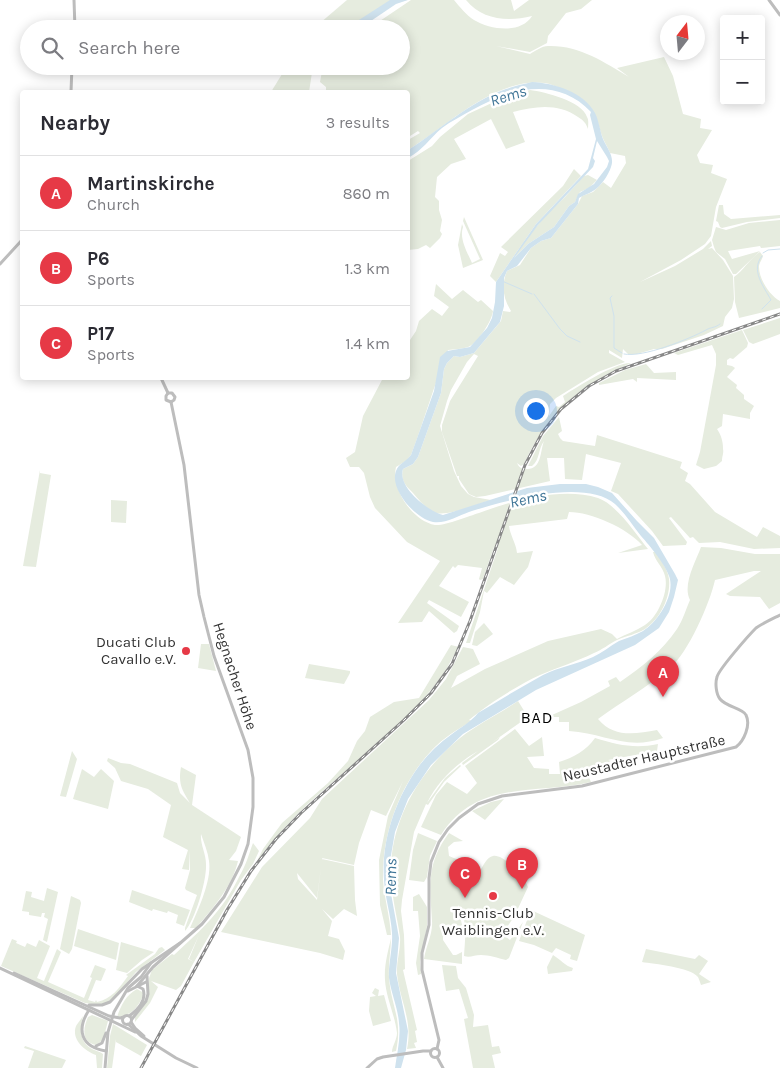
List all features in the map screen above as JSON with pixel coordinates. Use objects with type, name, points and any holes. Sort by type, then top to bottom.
[{"type":"main road","points":[[74,0],[75,20]]},
{"type":"main road","points":[[770,0],[780,15]]},
{"type":"main road","points":[[71,90],[72,75]]},
{"type":"main road","points":[[0,264],[20,242]]},
{"type":"main road","points":[[162,380],[168,393],[166,400],[171,402],[175,397],[173,394],[168,393]]},
{"type":"main road","name":"Hegnacher Höhe","points":[[138,986],[153,967],[202,924],[217,907],[233,881],[248,844],[252,823],[254,792],[248,750],[214,656],[199,595],[186,480],[171,402]]},
{"type":"main road","name":"Neustadter Hauptstraße","points":[[436,1049],[439,1040],[423,979],[422,962],[429,925],[428,892],[430,866],[438,845],[448,829],[472,808],[502,796],[582,786],[736,747],[742,742],[744,737],[747,716],[720,699],[716,687],[717,676],[756,628],[780,615]]},
{"type":"main road","name":"Hegnacher Höhe","points":[[83,1004],[97,1006],[110,1002],[136,974],[186,938]]},
{"type":"main road","name":"Hegnacher Höhe","points":[[109,1028],[114,1012],[124,994],[141,977],[153,961]]},
{"type":"main road","points":[[0,968],[83,1004],[96,1014]]},
{"type":"main road","points":[[124,1017],[122,1021],[129,1021],[146,1001],[148,994],[147,976]]},
{"type":"main road","name":"Hegnacher Höhe","points":[[124,994],[147,981]]},
{"type":"main road","points":[[36,984],[75,1004],[114,1018],[124,1017],[152,1043]]},
{"type":"main road","points":[[129,1021],[145,996],[144,989],[138,986]]},
{"type":"main road","points":[[75,1004],[85,1017]]},
{"type":"main road","points":[[91,1009],[85,1017],[82,1033],[85,1041],[92,1047],[106,1049]]},
{"type":"main road","points":[[85,1017],[90,1014],[96,1014],[113,1021],[135,1032],[183,1062],[197,1068]]},
{"type":"main road","points":[[113,1021],[129,1021]]},
{"type":"main road","points":[[129,1021],[135,1032]]},
{"type":"main road","points":[[96,1046],[102,1043],[109,1028]]},
{"type":"main road","points":[[105,1068],[109,1028]]},
{"type":"main road","points":[[85,1041],[106,1049]]},
{"type":"main road","points":[[430,1052],[436,1049],[439,1053],[437,1057],[443,1068]]},
{"type":"main road","points":[[367,1068],[377,1059],[423,1050],[430,1052],[432,1057],[437,1057]]},
{"type":"shaded area","points":[[347,0],[391,0],[361,20],[324,20]]},
{"type":"shaded area","points":[[411,0],[454,0],[474,20],[497,28],[513,28],[521,26],[532,16],[514,19],[496,18],[480,12],[466,0],[511,0],[514,11],[529,0],[592,0],[581,9],[566,13],[548,36],[547,43],[530,52],[496,46],[530,54],[546,46],[570,48],[581,51],[629,77],[617,68],[660,58],[660,60],[665,60],[673,76],[683,114],[701,119],[700,128],[712,130],[697,155],[700,163],[713,165],[711,173],[727,179],[716,207],[711,236],[705,244],[681,260],[640,282],[675,266],[703,249],[711,241],[712,246],[708,249],[712,248],[723,260],[733,276],[734,299],[732,308],[725,317],[723,326],[704,335],[662,349],[654,349],[637,354],[628,354],[623,349],[622,358],[609,350],[609,353],[625,362],[598,372],[556,398],[550,404],[549,416],[556,406],[559,407],[565,402],[563,396],[616,366],[631,363],[596,381],[567,403],[543,430],[524,464],[521,466],[517,463],[519,467],[526,469],[538,463],[544,441],[535,464],[528,466],[543,436],[559,417],[562,431],[558,434],[563,441],[595,446],[597,435],[682,462],[680,468],[688,473],[685,481],[690,484],[715,512],[757,537],[763,527],[780,536],[780,548],[754,549],[720,542],[699,543],[693,537],[690,538],[671,517],[669,518],[687,542],[686,545],[663,546],[618,494],[611,491],[621,463],[586,454],[582,480],[565,479],[564,458],[547,458],[550,481],[485,496],[476,497],[469,494],[459,476],[457,476],[442,432],[442,425],[450,401],[478,356],[474,354],[467,362],[451,390],[440,426],[454,471],[461,486],[468,494],[474,497],[491,500],[453,512],[433,512],[422,504],[406,485],[402,476],[403,469],[413,464],[418,457],[441,393],[444,369],[447,363],[454,356],[460,357],[474,353],[501,321],[503,311],[511,311],[504,291],[507,271],[520,265],[531,248],[541,241],[551,238],[578,204],[582,196],[593,192],[603,182],[611,188],[626,163],[625,156],[610,153],[591,108],[571,92],[547,83],[526,83],[490,95],[472,105],[410,149],[410,139],[420,133],[418,131],[410,136],[410,90],[326,90],[326,87],[320,82],[321,75],[410,75],[410,20],[381,20]]},
{"type":"shaded area","points":[[281,75],[312,75],[309,90],[272,90]]},
{"type":"shaded area","points":[[530,90],[562,98],[584,111],[588,118],[588,129],[583,121],[563,109],[538,107],[513,112],[525,142],[506,149],[491,119],[454,139],[466,159],[451,164],[437,177],[435,197],[439,201],[442,220],[440,231],[442,234],[430,248],[426,245],[418,249],[410,250],[410,160],[432,146],[468,114],[507,96]]},
{"type":"shaded area","points":[[574,169],[581,176],[536,224],[496,282],[490,276],[500,253],[505,256],[508,252],[501,247],[563,186]]},
{"type":"shaded area","points":[[588,175],[597,180],[589,188],[580,192],[575,202],[569,206],[554,227],[528,244],[514,258],[522,244],[547,214],[584,176]]},
{"type":"shaded area","points":[[719,205],[723,205],[724,214],[731,219],[780,215],[780,218],[747,222],[722,228],[716,221]]},
{"type":"shaded area","points":[[464,217],[483,260],[463,268],[458,245],[462,224],[463,240],[472,263],[480,259],[463,221]]},
{"type":"shaded area","points":[[780,220],[780,246],[761,248],[760,246],[728,251],[732,259],[760,251],[736,274],[733,274],[725,259],[716,252],[714,247],[712,240],[716,227],[726,230],[749,223]]},
{"type":"shaded area","points":[[760,252],[763,256],[759,272],[769,291],[780,301],[780,308],[739,318],[735,302],[734,277]]},
{"type":"shaded area","points":[[436,284],[452,299],[463,290],[478,302],[481,300],[493,311],[484,332],[476,342],[466,348],[448,350],[411,455],[406,461],[396,467],[395,475],[400,494],[411,510],[427,522],[439,525],[523,500],[554,494],[584,495],[598,498],[612,506],[648,549],[618,553],[642,545],[627,533],[608,522],[578,513],[569,512],[567,519],[509,526],[517,553],[533,551],[528,567],[514,585],[500,577],[487,593],[484,591],[480,612],[470,643],[466,643],[498,548],[494,547],[483,579],[479,579],[482,568],[458,565],[455,568],[453,566],[439,586],[469,602],[461,617],[429,600],[427,603],[459,626],[457,631],[454,633],[429,611],[422,622],[398,623],[440,561],[407,542],[375,508],[364,473],[359,467],[350,467],[346,458],[355,452],[363,416],[382,380],[410,380],[410,340],[416,331],[419,321],[432,309],[442,316],[449,307],[434,296]]},
{"type":"shaded area","points":[[780,318],[780,334],[753,344],[749,342],[743,330]]},
{"type":"shaded area","points":[[742,330],[748,343],[747,347],[733,359],[727,360],[727,365],[735,368],[727,377],[737,385],[736,388],[744,395],[744,399],[754,406],[750,413],[750,419],[723,414],[722,426],[717,429],[723,443],[722,461],[716,466],[704,469],[696,465],[716,365],[716,354],[712,345],[678,355],[674,353]]},
{"type":"shaded area","points":[[646,364],[654,373],[676,372],[676,380],[637,378],[637,382],[633,379],[599,385],[599,383],[625,370]]},
{"type":"shaded area","points":[[40,470],[40,473],[51,475],[36,567],[23,566]]},
{"type":"shaded area","points":[[111,500],[127,501],[126,523],[111,522]]},
{"type":"shaded area","points":[[701,547],[721,548],[755,554],[780,554],[780,603],[769,609],[760,597],[730,596],[726,594],[761,571],[715,580],[691,640],[677,661],[653,682],[598,719],[604,725],[618,732],[641,733],[657,730],[663,738],[638,743],[569,731],[569,722],[559,722],[559,717],[553,717],[552,715],[610,686],[608,681],[616,677],[620,682],[651,658],[677,629],[690,600],[688,594],[689,580]]},
{"type":"shaded area","points":[[653,552],[655,552],[667,572],[669,586],[660,614],[650,625],[642,631],[617,640],[600,650],[540,675],[513,689],[441,742],[421,763],[402,794],[395,810],[386,844],[383,879],[391,935],[387,935],[380,905],[379,860],[388,816],[403,781],[386,816],[371,810],[359,843],[354,865],[322,859],[354,866],[357,916],[344,909],[333,919],[322,909],[332,921],[328,936],[339,939],[345,951],[343,960],[320,953],[221,932],[262,867],[310,818],[322,799],[429,700],[446,679],[463,647],[473,649],[480,664],[457,676],[451,688],[485,669],[548,641],[601,629],[612,634],[617,639],[638,629],[654,616],[664,596],[665,576],[654,555]],"holes":[[[321,866],[317,900],[298,879],[297,873],[317,898]]]},
{"type":"shaded area","points":[[484,623],[493,634],[477,646],[472,645],[475,632]]},
{"type":"shaded area","points":[[201,644],[209,644],[216,671],[198,668]]},
{"type":"shaded area","points":[[451,645],[459,647],[430,692],[388,734],[317,795],[273,841],[257,861],[263,849],[282,823],[328,783],[348,761],[357,741],[365,731],[370,717],[394,702],[419,698]]},
{"type":"shaded area","points":[[309,664],[350,671],[350,673],[344,684],[305,678]]},
{"type":"shaded area","points":[[518,701],[528,717],[463,765],[462,763],[478,751],[463,761],[449,773],[431,795],[427,803],[445,778],[461,766],[444,782],[428,805],[426,804],[414,832],[401,911],[404,935],[405,969],[403,970],[417,1030],[415,1031],[417,1042],[414,1043],[416,1048],[407,1049],[407,1020],[397,974],[400,937],[391,881],[392,854],[396,834],[410,798],[432,765],[460,738]]},
{"type":"shaded area","points":[[515,729],[529,746],[542,737],[544,756],[527,757],[534,768],[549,769],[549,774],[560,774],[559,762],[579,753],[595,738],[626,746],[658,744],[657,751],[608,760],[611,761],[586,771],[591,782],[509,792],[490,797],[472,805],[455,817],[441,835],[421,827],[436,795],[447,782],[467,794],[477,783],[465,766]]},
{"type":"shaded area","points":[[72,751],[77,759],[66,797],[60,796]]},
{"type":"shaded area","points":[[108,758],[130,764],[177,783],[180,793],[190,803],[181,786],[181,767],[196,775],[192,805],[241,837],[236,851],[229,860],[238,861],[231,880],[221,897],[196,928],[190,928],[204,895],[209,869],[208,854],[201,834],[201,842],[206,860],[205,880],[193,918],[185,931],[197,895],[185,888],[190,870],[189,850],[189,870],[182,869],[188,850],[163,837],[171,805],[148,789],[121,781],[115,768],[107,761]]},
{"type":"shaded area","points":[[82,769],[94,777],[101,769],[114,781],[108,809],[73,799]]},
{"type":"shaded area","points":[[504,799],[485,820],[472,811],[491,802]]},
{"type":"shaded area","points":[[418,833],[437,841],[430,856],[427,877],[424,882],[409,880],[413,850]]},
{"type":"shaded area","points":[[449,833],[463,841],[454,842],[448,847],[449,856],[480,869],[480,871],[489,858],[497,856],[513,867],[528,887],[514,917],[502,934],[510,940],[523,922],[509,958],[506,960],[484,955],[464,956],[465,923],[458,905],[462,925],[457,928],[457,931],[443,937],[443,940],[453,955],[462,952],[462,964],[424,959],[432,926],[431,875],[436,855]]},
{"type":"shaded area","points":[[253,843],[259,851],[253,864],[241,880],[181,986],[176,990],[151,981],[158,987],[150,1003],[135,1022],[135,1017],[148,1000],[149,978],[152,970],[172,954],[174,955],[203,928],[219,909],[242,871]]},
{"type":"shaded area","points":[[47,888],[58,892],[47,942],[43,940],[48,919],[44,917],[45,913],[42,913],[41,917],[29,915],[29,912],[22,911],[26,891],[32,892],[31,897],[44,901]]},
{"type":"shaded area","points":[[132,890],[190,910],[184,926],[176,923],[178,915],[168,911],[167,913],[153,909],[152,911],[129,902]]},
{"type":"shaded area","points":[[419,894],[427,907],[427,926],[420,962],[421,974],[418,975],[416,963],[420,936],[418,911],[413,911],[413,897]]},
{"type":"shaded area","points":[[71,896],[80,900],[81,903],[72,949],[69,954],[60,949]]},
{"type":"shaded area","points":[[531,910],[585,935],[577,961],[570,959],[571,955],[556,948],[552,953],[519,941]]},
{"type":"shaded area","points":[[78,929],[119,943],[116,960],[74,946]]},
{"type":"shaded area","points":[[391,938],[389,977],[398,1030],[396,1051],[392,1052],[397,1033],[387,993],[385,974]]},
{"type":"shaded area","points":[[12,939],[25,947],[27,943],[36,947],[39,940],[50,946],[37,978],[44,981],[57,949],[61,952],[48,982],[84,998],[95,965],[106,969],[101,981],[96,980],[88,1000],[95,1002],[96,1000],[97,1002],[102,1001],[111,996],[128,976],[126,975],[155,954],[159,948],[162,947],[165,950],[136,972],[113,999],[104,1004],[92,1004],[85,1003],[1,966]]},
{"type":"shaded area","points":[[121,942],[154,952],[127,973],[116,970]]},
{"type":"shaded area","points":[[646,949],[695,959],[699,955],[708,961],[699,974],[711,982],[701,985],[698,977],[688,971],[672,966],[642,962]]},
{"type":"shaded area","points":[[553,955],[567,966],[573,968],[572,971],[548,974],[547,967]]},
{"type":"shaded area","points":[[442,965],[456,966],[458,978],[466,988],[474,1015],[473,1027],[488,1025],[492,1047],[499,1046],[501,1053],[492,1055],[495,1068],[473,1068],[464,1019],[468,1018],[459,989],[446,991]]},
{"type":"shaded area","points":[[375,988],[379,990],[378,996],[384,995],[391,1021],[373,1026],[369,1011],[370,997],[376,996],[372,993]]},
{"type":"shaded area","points":[[137,989],[144,993],[140,1003],[130,1013],[117,1017],[124,1001]]},
{"type":"shaded area","points":[[92,1015],[108,1021],[103,1040],[96,1045],[88,1041],[84,1034],[86,1021]]},
{"type":"shaded area","points":[[83,1016],[81,1030],[83,1039],[92,1049],[103,1054],[102,1068],[97,1068],[96,1055],[84,1048],[75,1036],[76,1026]]},
{"type":"shaded area","points":[[113,1024],[147,1045],[141,1056],[116,1042],[116,1039],[112,1068],[107,1068],[110,1036]]},
{"type":"shaded area","points":[[25,1046],[66,1060],[62,1068],[28,1068],[34,1051],[24,1048]]},
{"type":"water","points":[[390,0],[408,0],[396,4],[372,20],[359,20]]},
{"type":"water","points":[[532,82],[550,84],[568,90],[584,99],[595,113],[603,139],[611,156],[611,167],[599,186],[579,198],[578,204],[551,238],[541,241],[531,248],[517,266],[507,271],[504,278],[504,306],[500,322],[474,353],[460,357],[454,356],[447,363],[444,369],[441,393],[418,457],[413,464],[403,469],[402,476],[415,497],[430,509],[443,515],[527,488],[560,484],[586,484],[598,487],[612,493],[654,538],[678,580],[669,612],[659,628],[635,645],[536,690],[463,734],[431,765],[408,799],[395,832],[389,867],[390,888],[399,938],[396,973],[408,1031],[406,1050],[401,1068],[395,1068],[399,1029],[389,978],[392,933],[385,887],[384,865],[388,835],[403,792],[422,762],[434,749],[478,713],[543,675],[600,654],[619,641],[649,627],[660,614],[668,599],[671,583],[657,555],[619,508],[602,496],[565,492],[544,494],[502,502],[447,521],[433,522],[426,520],[412,509],[396,486],[396,471],[411,455],[434,391],[440,357],[447,351],[470,347],[487,328],[492,318],[496,282],[536,224],[588,169],[596,139],[590,115],[591,112],[577,100],[563,93],[548,90],[533,89],[517,92],[502,96],[472,110],[445,125],[418,152],[410,157],[410,149],[480,101],[506,89]],"holes":[[[597,141],[609,161],[607,167],[594,184],[578,194],[575,202],[569,206],[554,227],[528,244],[514,258],[538,225],[593,167]]]},
{"type":"waterway","points":[[763,253],[768,250],[780,249]]},
{"type":"waterway","points":[[762,256],[757,267],[759,278],[771,300],[762,309]]},
{"type":"waterway","points":[[502,281],[532,294]]},
{"type":"waterway","points":[[534,294],[560,329],[567,336],[580,342]]},
{"type":"waterway","points":[[612,296],[610,298],[614,316],[614,348],[622,353]]},
{"type":"waterway","points":[[624,354],[654,351],[720,324]]},
{"type":"railway","points":[[141,1068],[227,910],[251,871],[276,839],[301,813],[404,720],[431,693],[452,664],[470,621],[525,465],[542,433],[561,409],[589,386],[616,371],[780,314]]},
{"type":"place","name":"Ducati Club Cavallo e.V.","points":[[186,651]]},
{"type":"place","name":"Martinskirche","points":[[663,697]]},
{"type":"place","name":"P6","points":[[522,889]]},
{"type":"place","name":"Tennis-Club Waiblingen e.V.","points":[[493,896]]},
{"type":"place","name":"P17","points":[[465,898]]},
{"type":"district","name":"BAD","points":[[537,717]]},
{"type":"water label","name":"Rems","points":[[508,95]]},
{"type":"water label","name":"Rems","points":[[528,498]]},
{"type":"water label","name":"Rems","points":[[390,877]]}]
